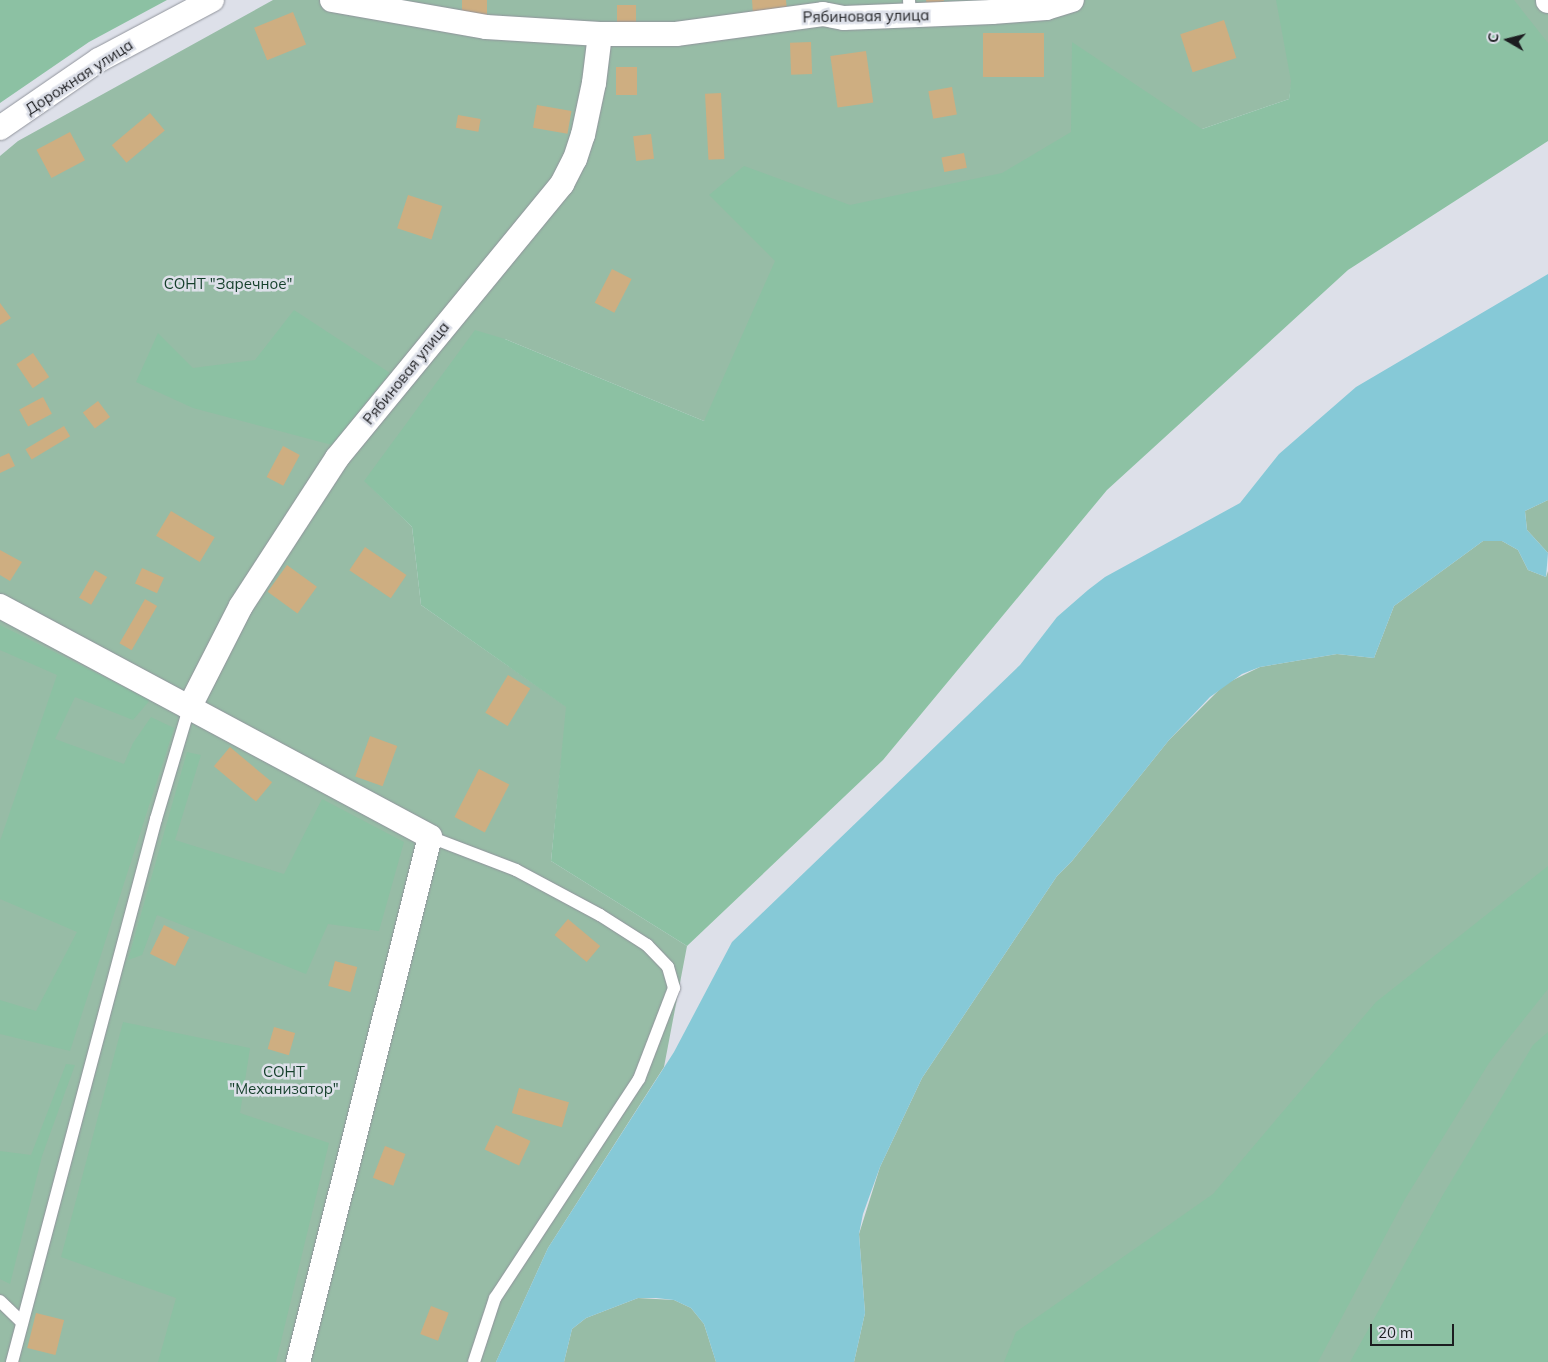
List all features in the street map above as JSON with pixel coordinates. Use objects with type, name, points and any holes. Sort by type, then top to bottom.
[{"type":"street","name":"Дорожная улица","points":[[0,128],[99,60],[212,0]]},
{"type":"street","name":"Рябиновая улица","points":[[332,0],[486,27],[600,34],[676,34],[824,14],[844,18],[910,8],[1038,8],[1072,0]]},
{"type":"street","name":"Рябиновая улица","points":[[189,708],[241,606],[337,458],[562,184],[576,159],[583,135],[594,83],[600,34]]},
{"type":"street","points":[[0,606],[430,837],[298,1362]]},
{"type":"lane","points":[[12,1362],[156,819],[189,708]]},
{"type":"lane","points":[[430,837],[516,870],[600,915],[647,945],[668,966],[674,988],[639,1080],[495,1298],[474,1362]]},
{"type":"lane","points":[[0,1302],[22,1322]]},
{"type":"green space","points":[[0,0],[167,0],[89,42],[0,103]]},
{"type":"green space","points":[[273,0],[1548,0],[1548,100],[1292,81],[1289,99],[1202,129],[704,421],[505,339],[365,481],[412,527],[421,605],[567,707],[551,861],[687,946],[664,1067],[548,1248],[496,1362],[0,1362],[0,156],[18,141]]},
{"type":"green space","points":[[1276,0],[1514,0],[1548,43],[1548,141],[1348,270],[1107,490],[883,760],[687,946],[551,861],[566,707],[421,605],[412,527],[364,481],[475,330],[505,339],[704,421],[775,261],[709,195],[744,166],[850,205],[1002,173],[1071,132],[1072,42],[1202,129],[1289,99],[1291,81]]},
{"type":"green space","points":[[294,310],[390,373],[332,445],[193,408],[136,382],[158,333],[193,368],[255,360]]},
{"type":"green space","points":[[1548,500],[1548,553],[1527,530],[1525,511]]},
{"type":"green space","points":[[1483,541],[1502,541],[1518,550],[1528,570],[1546,577],[1548,571],[1548,1362],[854,1362],[865,1313],[859,1234],[880,1167],[922,1078],[1057,876],[1072,861],[1169,740],[1225,684],[1260,667],[1337,654],[1374,658],[1394,606]]},
{"type":"green space","points":[[0,625],[150,700],[133,720],[75,697],[55,739],[124,764],[133,743],[151,717],[174,728],[70,1051],[0,1034],[0,1000],[36,1011],[77,932],[0,899],[0,841],[57,675],[0,650]]},
{"type":"green space","points":[[187,752],[201,755],[175,840],[284,874],[322,799],[404,842],[379,931],[328,924],[306,974],[157,915],[142,955],[128,960]]},
{"type":"green space","points":[[1548,866],[1548,989],[1489,1063],[1405,1199],[1318,1362],[1004,1362],[1016,1332],[1213,1194],[1376,1002]]},
{"type":"green space","points":[[123,1022],[250,1048],[240,1113],[329,1143],[276,1362],[158,1362],[176,1298],[61,1257]]},
{"type":"green space","points":[[1548,1032],[1548,1362],[1350,1362],[1444,1193],[1533,1045]]},
{"type":"green space","points":[[66,1064],[75,1065],[42,1156],[10,1284],[0,1279],[0,1151],[31,1155]]},
{"type":"green space","points":[[638,1298],[674,1300],[691,1308],[704,1324],[716,1362],[564,1362],[572,1329],[586,1318]]},
{"type":"water","points":[[1548,274],[1548,500],[1525,511],[1527,530],[1548,553],[1546,577],[1528,570],[1518,550],[1502,541],[1483,541],[1394,606],[1374,658],[1337,654],[1260,667],[1242,674],[1210,697],[1169,740],[1072,861],[1057,876],[922,1078],[880,1167],[863,1214],[859,1234],[865,1313],[854,1362],[716,1362],[704,1324],[691,1308],[674,1300],[638,1298],[586,1318],[572,1329],[564,1362],[496,1362],[548,1248],[674,1052],[732,942],[1020,665],[1057,617],[1088,590],[1105,577],[1240,503],[1279,454],[1356,387]]},
{"type":"building","points":[[462,0],[487,0],[487,15],[462,15]]},
{"type":"building","points":[[752,0],[786,0],[787,11],[753,14]]},
{"type":"building","points":[[926,0],[944,0],[944,1],[927,5]]},
{"type":"building","points":[[617,5],[636,5],[636,25],[617,25]]},
{"type":"building","points":[[293,12],[306,44],[267,60],[254,28]]},
{"type":"building","points":[[1224,20],[1236,58],[1193,72],[1180,34]]},
{"type":"building","points":[[983,33],[1044,33],[1044,77],[983,77]]},
{"type":"building","points":[[811,42],[812,74],[791,75],[790,43]]},
{"type":"building","points":[[866,51],[873,102],[838,108],[830,56]]},
{"type":"building","points":[[616,67],[637,67],[637,95],[616,95]]},
{"type":"building","points":[[952,87],[957,115],[933,119],[928,91]]},
{"type":"building","points":[[721,93],[724,159],[708,160],[705,94]]},
{"type":"building","points":[[537,105],[571,111],[567,134],[533,128]]},
{"type":"building","points":[[150,113],[165,131],[126,163],[112,145]]},
{"type":"building","points":[[458,115],[481,119],[478,132],[456,128]]},
{"type":"building","points":[[70,132],[85,160],[51,178],[36,150]]},
{"type":"building","points":[[651,134],[654,159],[636,161],[633,136]]},
{"type":"building","points":[[964,153],[967,168],[944,172],[941,157]]},
{"type":"building","points":[[408,195],[442,206],[431,239],[397,228]]},
{"type":"building","points":[[612,269],[632,279],[614,313],[595,303]]},
{"type":"building","points":[[0,303],[11,318],[0,325]]},
{"type":"building","points":[[33,353],[49,377],[33,388],[16,364]]},
{"type":"building","points":[[43,397],[52,414],[28,426],[19,410]]},
{"type":"building","points":[[98,401],[110,417],[95,428],[83,412]]},
{"type":"building","points":[[64,426],[70,436],[32,459],[25,449]]},
{"type":"building","points":[[283,446],[300,455],[283,486],[267,477]]},
{"type":"building","points":[[9,453],[15,466],[0,473],[0,457]]},
{"type":"building","points":[[171,511],[215,537],[200,562],[156,536]]},
{"type":"building","points":[[365,547],[406,575],[391,598],[349,570]]},
{"type":"building","points":[[0,550],[22,562],[10,581],[0,575]]},
{"type":"building","points":[[287,565],[317,587],[298,613],[268,592]]},
{"type":"building","points":[[142,568],[164,578],[157,593],[135,584]]},
{"type":"building","points":[[95,570],[107,577],[91,605],[79,598]]},
{"type":"building","points":[[145,599],[157,606],[132,650],[119,643]]},
{"type":"building","points":[[508,675],[530,688],[508,726],[485,713]]},
{"type":"building","points":[[370,736],[397,746],[383,786],[355,776]]},
{"type":"building","points":[[230,747],[272,782],[256,802],[214,766]]},
{"type":"building","points":[[479,769],[509,784],[485,833],[454,817]]},
{"type":"building","points":[[568,919],[600,946],[587,962],[555,935]]},
{"type":"building","points":[[164,925],[189,937],[175,966],[150,954]]},
{"type":"building","points":[[335,961],[357,967],[350,992],[328,986]]},
{"type":"building","points":[[274,1027],[295,1033],[289,1055],[268,1049]]},
{"type":"building","points":[[519,1088],[569,1102],[562,1127],[512,1113]]},
{"type":"building","points":[[496,1125],[530,1141],[519,1166],[485,1149]]},
{"type":"building","points":[[385,1146],[406,1154],[393,1186],[373,1178]]},
{"type":"building","points":[[431,1306],[449,1313],[438,1341],[420,1334]]},
{"type":"building","points":[[36,1313],[64,1320],[55,1355],[27,1348]]},
{"type":"park label","name":"СОНТ \"Заречное\"","points":[[228,284]]},
{"type":"park label","name":"СОНТ \"Механизатор\"","points":[[284,1080]]}]
